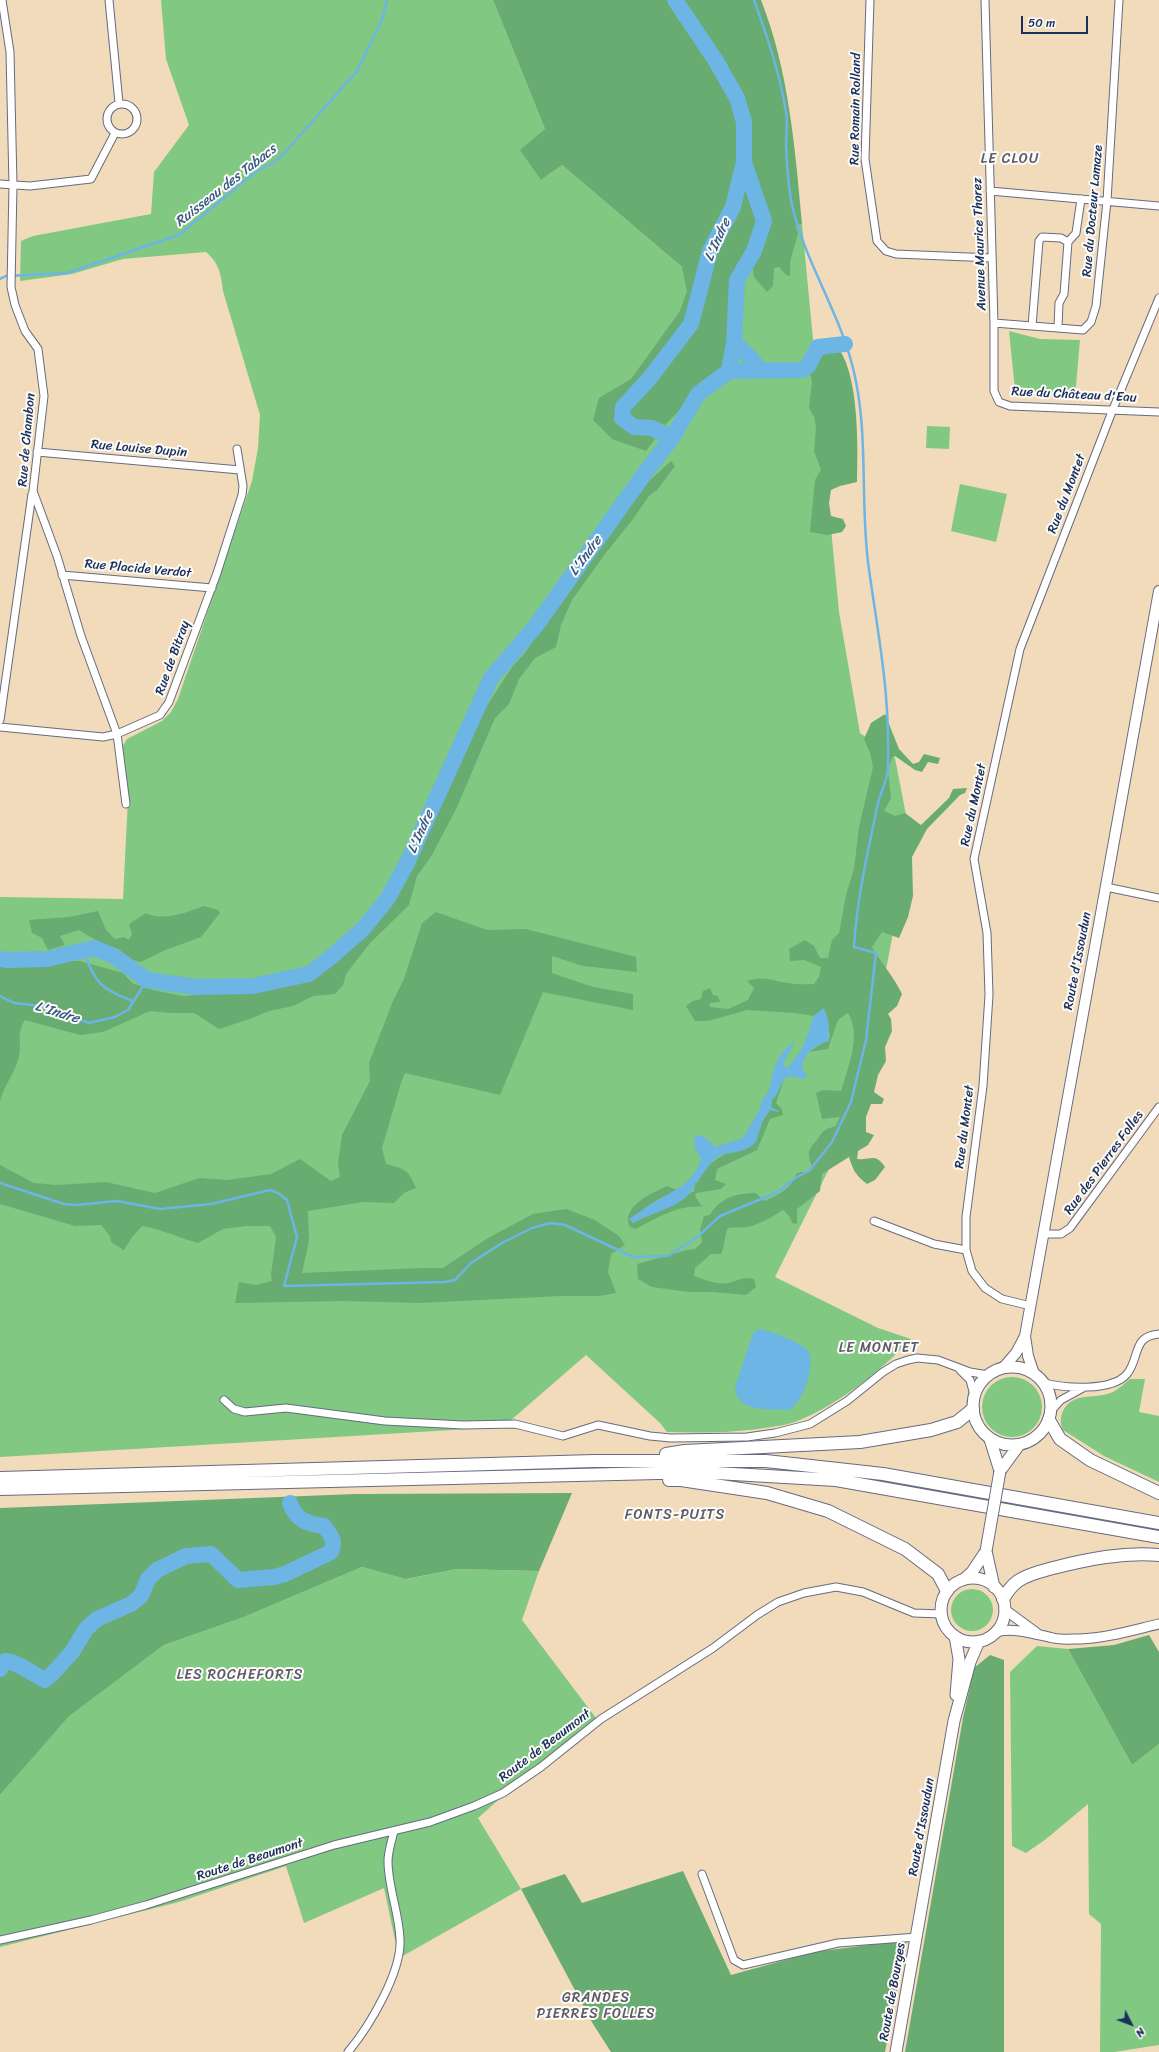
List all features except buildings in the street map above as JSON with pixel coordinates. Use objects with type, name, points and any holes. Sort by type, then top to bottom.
[{"type":"highway","points":[[626,1461],[684,1451],[860,1442],[931,1430],[957,1422],[973,1409]]},
{"type":"highway","points":[[1050,1415],[1060,1439],[1090,1460],[1159,1493]]},
{"type":"highway","points":[[0,1478],[626,1461],[766,1461],[824,1466],[883,1474],[1159,1523]]},
{"type":"highway","points":[[0,1490],[699,1472],[836,1480],[1159,1537]]},
{"type":"highway","points":[[587,1474],[617,1480],[681,1480],[767,1493],[801,1502],[855,1523],[905,1549],[938,1574],[947,1591]]},
{"type":"highway","points":[[1004,1604],[1010,1588],[1019,1580],[1036,1572],[1080,1561],[1117,1555],[1159,1555]]},
{"type":"main road","name":"Route d'Issoudun","points":[[1003,1368],[1016,1353],[1026,1331],[1159,591]]},
{"type":"main road","name":"Route d'Issoudun","points":[[1026,1331],[1028,1356],[1034,1374]]},
{"type":"main road","points":[[1003,1368],[1019,1368],[1034,1374],[1044,1384],[1050,1397],[1050,1415],[1042,1431],[1032,1440],[1019,1445],[999,1443],[990,1439],[978,1426],[973,1409],[974,1395],[982,1381],[988,1375],[1003,1368]]},
{"type":"main road","points":[[990,1439],[1000,1471]]},
{"type":"main road","points":[[986,1551],[972,1572],[947,1591],[943,1598],[941,1614],[948,1630],[962,1640],[979,1641],[995,1632],[1002,1623],[1004,1604],[994,1587],[986,1551],[1000,1471],[1019,1445]]},
{"type":"main road","points":[[963,1580],[974,1578],[989,1583],[994,1587]]},
{"type":"main road","name":"Route d'Issoudun","points":[[917,1937],[954,1721],[959,1659],[955,1636]]},
{"type":"main road","name":"Route d'Issoudun","points":[[954,1721],[970,1662],[979,1641]]},
{"type":"main road","name":"Route de Bourges","points":[[896,2052],[917,1937]]},
{"type":"street","name":"Rue de Chambon","points":[[2,0],[10,52],[13,185],[11,282],[15,305],[25,331],[38,349],[43,381],[44,404],[36,452],[33,491],[81,636],[117,734],[126,804]]},
{"type":"street","points":[[109,0],[119,103]]},
{"type":"street","name":"Rue Romain Rolland","points":[[870,0],[865,159],[877,241],[886,251],[896,254],[992,258]]},
{"type":"street","name":"Avenue Maurice Thorez","points":[[985,0],[994,323],[994,391]]},
{"type":"street","name":"Rue du Docteur Lamaze","points":[[994,323],[1083,330],[1091,322],[1096,306],[1107,201],[1119,0]]},
{"type":"street","points":[[119,103],[133,107],[137,114],[138,122],[133,131],[123,135],[115,133],[107,123],[107,115],[112,107],[119,103]]},
{"type":"street","points":[[0,184],[30,186],[91,179],[115,133]]},
{"type":"street","points":[[990,191],[1159,206]]},
{"type":"street","points":[[1058,327],[1059,303],[1064,294],[1068,242],[1076,233],[1081,199]]},
{"type":"street","points":[[1032,326],[1039,241],[1042,237],[1061,238],[1068,242]]},
{"type":"street","name":"Rue du Montet","points":[[1031,1306],[1002,1299],[985,1288],[972,1271],[966,1250],[966,1217],[983,1086],[989,995],[987,933],[974,859],[1020,649],[1113,409],[1159,298]]},
{"type":"street","name":"Rue du Château d'Eau","points":[[994,391],[999,402],[1010,406],[1159,412]]},
{"type":"street","name":"Rue de Bitray","points":[[0,727],[86,736],[103,736],[117,734],[160,715],[166,708],[212,588],[242,495],[243,486],[237,449]]},
{"type":"street","name":"Rue Louise Dupin","points":[[36,452],[240,470]]},
{"type":"street","points":[[0,720],[33,491]]},
{"type":"street","name":"Rue Placide Verdot","points":[[62,575],[212,588]]},
{"type":"street","points":[[1106,887],[1159,898]]},
{"type":"street","name":"Rue des Pierres Folles","points":[[1043,1234],[1061,1234],[1070,1228],[1159,1107]]},
{"type":"street","points":[[874,1221],[934,1244],[966,1250]]},
{"type":"street","points":[[1044,1384],[1063,1387],[1085,1387],[1107,1384],[1122,1378],[1129,1371],[1141,1342],[1150,1335],[1159,1334]]},
{"type":"street","points":[[224,1400],[234,1409],[245,1412],[286,1408],[385,1421],[463,1425],[519,1424],[563,1436],[598,1425],[650,1436],[672,1438],[747,1437],[775,1433],[810,1424],[847,1401],[883,1372],[901,1362],[925,1358],[938,1360],[974,1373],[988,1375]]},
{"type":"street","points":[[955,1366],[968,1377],[974,1395]]},
{"type":"street","points":[[1050,1415],[1065,1397],[1085,1387]]},
{"type":"street","name":"Route de Beaumont","points":[[0,1940],[91,1920],[146,1905],[334,1845],[430,1822],[503,1793],[541,1767],[601,1719],[713,1648],[757,1615],[778,1602],[804,1593],[836,1587],[863,1592],[914,1613],[941,1614]]},
{"type":"street","points":[[1004,1604],[1038,1634]]},
{"type":"street","points":[[995,1632],[1004,1630],[1038,1634],[1054,1638],[1081,1639],[1117,1634],[1159,1624]]},
{"type":"street","points":[[348,2052],[379,2004],[388,1986],[399,1952],[400,1940],[397,1913],[388,1860],[394,1831]]},
{"type":"street","points":[[702,1874],[734,1960],[743,1965],[838,1942],[917,1937]]},
{"type":"green space","points":[[161,0],[493,0],[545,129],[541,180],[562,165],[682,267],[802,224],[839,612],[860,733],[895,758],[911,841],[873,1036],[844,1139],[775,1277],[878,1328],[911,1339],[885,1364],[856,1388],[840,1399],[808,1416],[792,1423],[758,1429],[706,1432],[667,1432],[660,1423],[586,1355],[503,1427],[0,1457],[0,897],[123,899],[128,798],[122,747],[127,739],[162,721],[171,712],[178,699],[252,481],[258,448],[260,415],[223,291],[219,269],[214,260],[206,252],[123,259],[72,274],[20,281],[21,241],[33,236],[151,214],[154,172],[189,125],[166,59]]},
{"type":"green space","points":[[493,0],[761,0],[771,27],[789,110],[797,167],[802,224],[796,226],[798,234],[790,262],[790,276],[786,275],[779,267],[774,268],[773,286],[767,292],[754,277],[752,265],[761,255],[750,252],[739,265],[732,276],[729,291],[732,331],[730,346],[724,366],[665,425],[646,451],[612,439],[593,420],[599,398],[631,379],[680,311],[687,291],[682,267],[562,165],[541,180],[520,150],[545,129]]},
{"type":"green space","points":[[1009,331],[1040,339],[1080,340],[1075,397],[1015,390]]},
{"type":"green space","points":[[830,349],[839,349],[846,362],[854,395],[857,432],[857,482],[831,490],[829,503],[831,516],[843,519],[846,526],[842,532],[828,535],[810,532],[815,480],[821,470],[814,451],[816,427],[814,417],[809,408],[812,382],[809,369],[813,360],[820,352]]},
{"type":"green space","points":[[927,426],[950,427],[949,449],[926,448]]},
{"type":"green space","points":[[671,461],[675,466],[657,490],[649,496],[572,600],[561,625],[556,647],[535,658],[519,679],[509,704],[495,718],[457,807],[432,855],[417,876],[409,905],[370,943],[346,974],[343,985],[335,994],[313,996],[293,1006],[269,1011],[219,1029],[194,1013],[150,1011],[103,1032],[80,1035],[25,1020],[21,1029],[20,1051],[17,1062],[0,1101],[0,965],[18,967],[56,961],[80,961],[123,973],[132,983],[153,990],[183,996],[280,984],[318,973],[356,945],[383,914],[411,866],[464,741],[512,667],[525,653],[568,585],[610,528],[649,481]]},
{"type":"green space","points":[[960,484],[1007,494],[996,542],[951,531]]},
{"type":"green space","points":[[885,714],[899,749],[913,764],[919,762],[924,754],[940,758],[938,764],[928,762],[922,772],[915,770],[895,756],[892,758],[888,770],[891,798],[884,811],[895,816],[905,813],[921,825],[949,798],[953,789],[967,788],[965,793],[960,795],[927,829],[912,857],[913,896],[908,917],[899,938],[882,932],[872,947],[902,994],[897,1006],[888,1014],[891,1019],[892,1031],[885,1047],[886,1061],[878,1075],[874,1092],[884,1099],[882,1104],[871,1104],[866,1117],[866,1132],[874,1135],[868,1145],[858,1151],[857,1159],[875,1158],[885,1167],[875,1180],[867,1184],[855,1172],[849,1157],[822,1174],[820,1191],[797,1209],[797,1224],[792,1223],[790,1217],[783,1210],[752,1226],[728,1228],[721,1254],[711,1254],[695,1268],[694,1276],[716,1283],[729,1283],[750,1278],[754,1279],[756,1287],[746,1295],[713,1292],[688,1292],[652,1287],[638,1279],[637,1264],[695,1249],[702,1242],[700,1230],[704,1216],[710,1215],[724,1200],[736,1195],[756,1193],[764,1201],[774,1197],[788,1187],[796,1174],[801,1172],[810,1172],[813,1168],[809,1156],[811,1147],[824,1131],[836,1126],[840,1117],[822,1119],[816,1093],[823,1090],[841,1091],[850,1062],[854,1041],[852,1022],[848,1013],[838,1020],[828,1049],[809,1052],[830,1038],[828,1020],[824,1008],[814,1016],[795,1013],[747,1010],[708,1021],[695,1021],[686,1006],[693,1001],[701,999],[703,991],[710,988],[713,995],[718,996],[720,1002],[710,1003],[710,1007],[728,1009],[748,1000],[754,988],[747,981],[763,978],[795,984],[814,984],[819,977],[821,967],[804,960],[790,961],[789,949],[805,940],[814,946],[820,958],[828,958],[832,940],[839,933],[846,895],[854,869],[859,827],[873,767],[870,753],[864,739],[871,723]]},
{"type":"green space","points":[[204,906],[218,910],[220,913],[201,937],[163,951],[141,962],[122,958],[106,946],[79,930],[60,936],[65,945],[48,950],[42,938],[32,933],[29,920],[69,917],[98,911],[106,930],[115,939],[124,937],[129,940],[132,934],[129,924],[146,913],[160,917],[183,913]]},
{"type":"green space","points":[[436,912],[487,930],[526,929],[636,957],[637,972],[583,966],[552,956],[552,973],[593,987],[633,994],[633,1010],[543,992],[500,1095],[405,1073],[382,1148],[386,1164],[406,1171],[411,1177],[416,1188],[404,1193],[394,1203],[363,1202],[308,1211],[309,1241],[302,1273],[443,1268],[488,1238],[533,1214],[566,1209],[595,1220],[619,1236],[625,1245],[611,1254],[608,1272],[616,1293],[600,1296],[561,1296],[421,1303],[343,1301],[235,1303],[239,1282],[256,1285],[272,1281],[271,1275],[276,1237],[270,1226],[246,1226],[223,1229],[198,1243],[157,1229],[142,1226],[132,1237],[124,1250],[111,1242],[110,1236],[101,1225],[75,1226],[0,1204],[0,1165],[34,1183],[57,1185],[106,1182],[155,1193],[199,1178],[227,1180],[271,1174],[300,1159],[331,1181],[340,1177],[338,1163],[342,1135],[370,1081],[369,1063],[393,1001],[404,979],[422,923]]},
{"type":"green space","points":[[784,1079],[776,1103],[782,1109],[783,1115],[770,1119],[757,1150],[717,1169],[715,1180],[726,1184],[721,1189],[696,1193],[695,1196],[702,1207],[676,1210],[636,1229],[630,1227],[628,1220],[629,1213],[633,1207],[646,1197],[667,1186],[677,1190],[657,1200],[630,1219],[633,1223],[658,1212],[694,1191],[695,1183],[698,1182],[702,1173],[715,1160],[756,1142],[762,1122],[770,1110],[779,1112],[771,1107],[772,1099],[775,1097]]},
{"type":"green space","points":[[1006,1377],[1018,1377],[1029,1382],[1037,1390],[1042,1401],[1040,1419],[1029,1432],[1018,1437],[1006,1437],[995,1432],[987,1424],[982,1413],[982,1401],[987,1390],[995,1382]]},
{"type":"green space","points":[[1130,1379],[1145,1379],[1139,1412],[1159,1416],[1159,1482],[1104,1456],[1063,1430],[1062,1427],[1062,1414],[1069,1403],[1080,1398],[1100,1396],[1113,1392]]},
{"type":"green space","points":[[572,1493],[539,1571],[457,1569],[406,1579],[362,1567],[244,1617],[164,1645],[69,1716],[0,1795],[0,1508],[355,1494]]},
{"type":"green space","points":[[362,1567],[407,1579],[457,1569],[539,1571],[522,1620],[596,1718],[540,1763],[478,1818],[521,1889],[401,1957],[395,1940],[384,1888],[304,1923],[286,1866],[179,1902],[0,1947],[0,1795],[68,1716],[164,1645],[244,1617]]},
{"type":"green space","points":[[968,1589],[976,1589],[984,1592],[990,1598],[993,1610],[990,1622],[984,1628],[976,1631],[968,1631],[960,1628],[954,1622],[951,1614],[951,1606],[954,1598],[960,1592]]},
{"type":"green space","points":[[1149,1635],[1159,1652],[1159,1744],[1132,1765],[1068,1649],[1114,1645]]},
{"type":"green space","points":[[1037,1646],[1068,1649],[1132,1765],[1159,1744],[1159,2045],[1114,2052],[1100,2052],[1101,1924],[1089,1914],[1088,1804],[1046,1839],[1026,1853],[1012,1846],[1010,1672]]},
{"type":"green space","points":[[990,1655],[1004,1660],[1004,2052],[905,2052],[963,1718],[974,1668]]},
{"type":"green space","points":[[683,1871],[731,1975],[814,1952],[907,1940],[885,2052],[611,2052],[593,2024],[521,1889],[565,1874],[582,1903]]},
{"type":"water","points":[[824,1008],[828,1020],[829,1041],[814,1047],[807,1054],[802,1068],[807,1077],[803,1079],[791,1076],[784,1079],[775,1097],[772,1099],[771,1107],[780,1112],[770,1110],[762,1122],[756,1142],[744,1150],[718,1156],[708,1167],[698,1182],[695,1183],[692,1191],[686,1197],[669,1208],[633,1223],[629,1219],[684,1184],[694,1174],[701,1159],[695,1148],[694,1139],[697,1135],[703,1136],[716,1147],[743,1138],[760,1109],[762,1099],[768,1092],[774,1068],[778,1060],[795,1040],[783,1065],[788,1068],[803,1047],[814,1016]]},
{"type":"water","points":[[760,1329],[800,1344],[808,1351],[810,1365],[807,1383],[799,1400],[789,1410],[764,1409],[748,1406],[737,1396],[735,1388],[752,1336],[755,1331]]},
{"type":"waterway","name":"Ruisseau des Tabacs","points":[[0,279],[6,276],[67,273],[179,235],[254,173],[279,159],[357,71],[382,20],[387,0]]},
{"type":"waterway","name":"L'Indre","points":[[672,438],[652,428],[634,427],[622,418],[623,407],[649,379],[691,324],[710,251],[733,207],[744,162],[744,122],[737,98],[716,61],[675,0]]},
{"type":"waterway","points":[[0,1183],[64,1204],[76,1205],[117,1201],[160,1209],[211,1204],[270,1190],[278,1193],[287,1200],[297,1237],[284,1286],[445,1282],[455,1280],[471,1263],[502,1243],[532,1228],[550,1223],[565,1225],[633,1257],[668,1256],[696,1238],[720,1216],[778,1192],[795,1178],[809,1171],[832,1142],[851,1102],[866,1040],[876,953],[854,947],[855,929],[863,875],[878,803],[888,771],[886,696],[868,562],[863,441],[858,392],[847,347],[831,306],[813,267],[792,205],[786,146],[786,112],[773,55],[754,0]]},
{"type":"waterway","name":"L'Indre","points":[[0,959],[47,959],[94,948],[114,956],[147,980],[196,987],[253,986],[309,974],[363,929],[388,898],[407,863],[491,678],[535,627],[647,470],[672,438],[698,394],[729,371],[734,342],[737,280],[754,251],[764,221],[744,162]]},
{"type":"waterway","points":[[734,342],[751,358],[761,371]]},
{"type":"waterway","points":[[729,371],[802,370],[808,366],[818,347],[845,344]]},
{"type":"waterway","name":"L'Indre","points":[[83,951],[100,983],[122,997],[133,1001]]},
{"type":"waterway","name":"L'Indre","points":[[0,996],[14,1003],[41,1006],[89,1023],[115,1017],[128,1010],[147,980]]},
{"type":"waterway","points":[[0,1669],[5,1661],[10,1662],[45,1680],[72,1652],[86,1629],[97,1619],[131,1604],[141,1596],[148,1579],[157,1570],[186,1556],[211,1554],[238,1580],[274,1577],[285,1574],[331,1552],[333,1541],[331,1535],[324,1526],[312,1524],[303,1520],[295,1513],[290,1503]]},
{"type":"district","name":"LE CLOU","points":[[1010,159]]},
{"type":"district","name":"LE MONTET","points":[[879,1348]]},
{"type":"district","name":"FONTS-PUITS","points":[[675,1515]]},
{"type":"district","name":"LES ROCHEFORTS","points":[[240,1675]]},
{"type":"district","name":"GRANDES PIERRES FOLLES","points":[[596,2006]]}]
